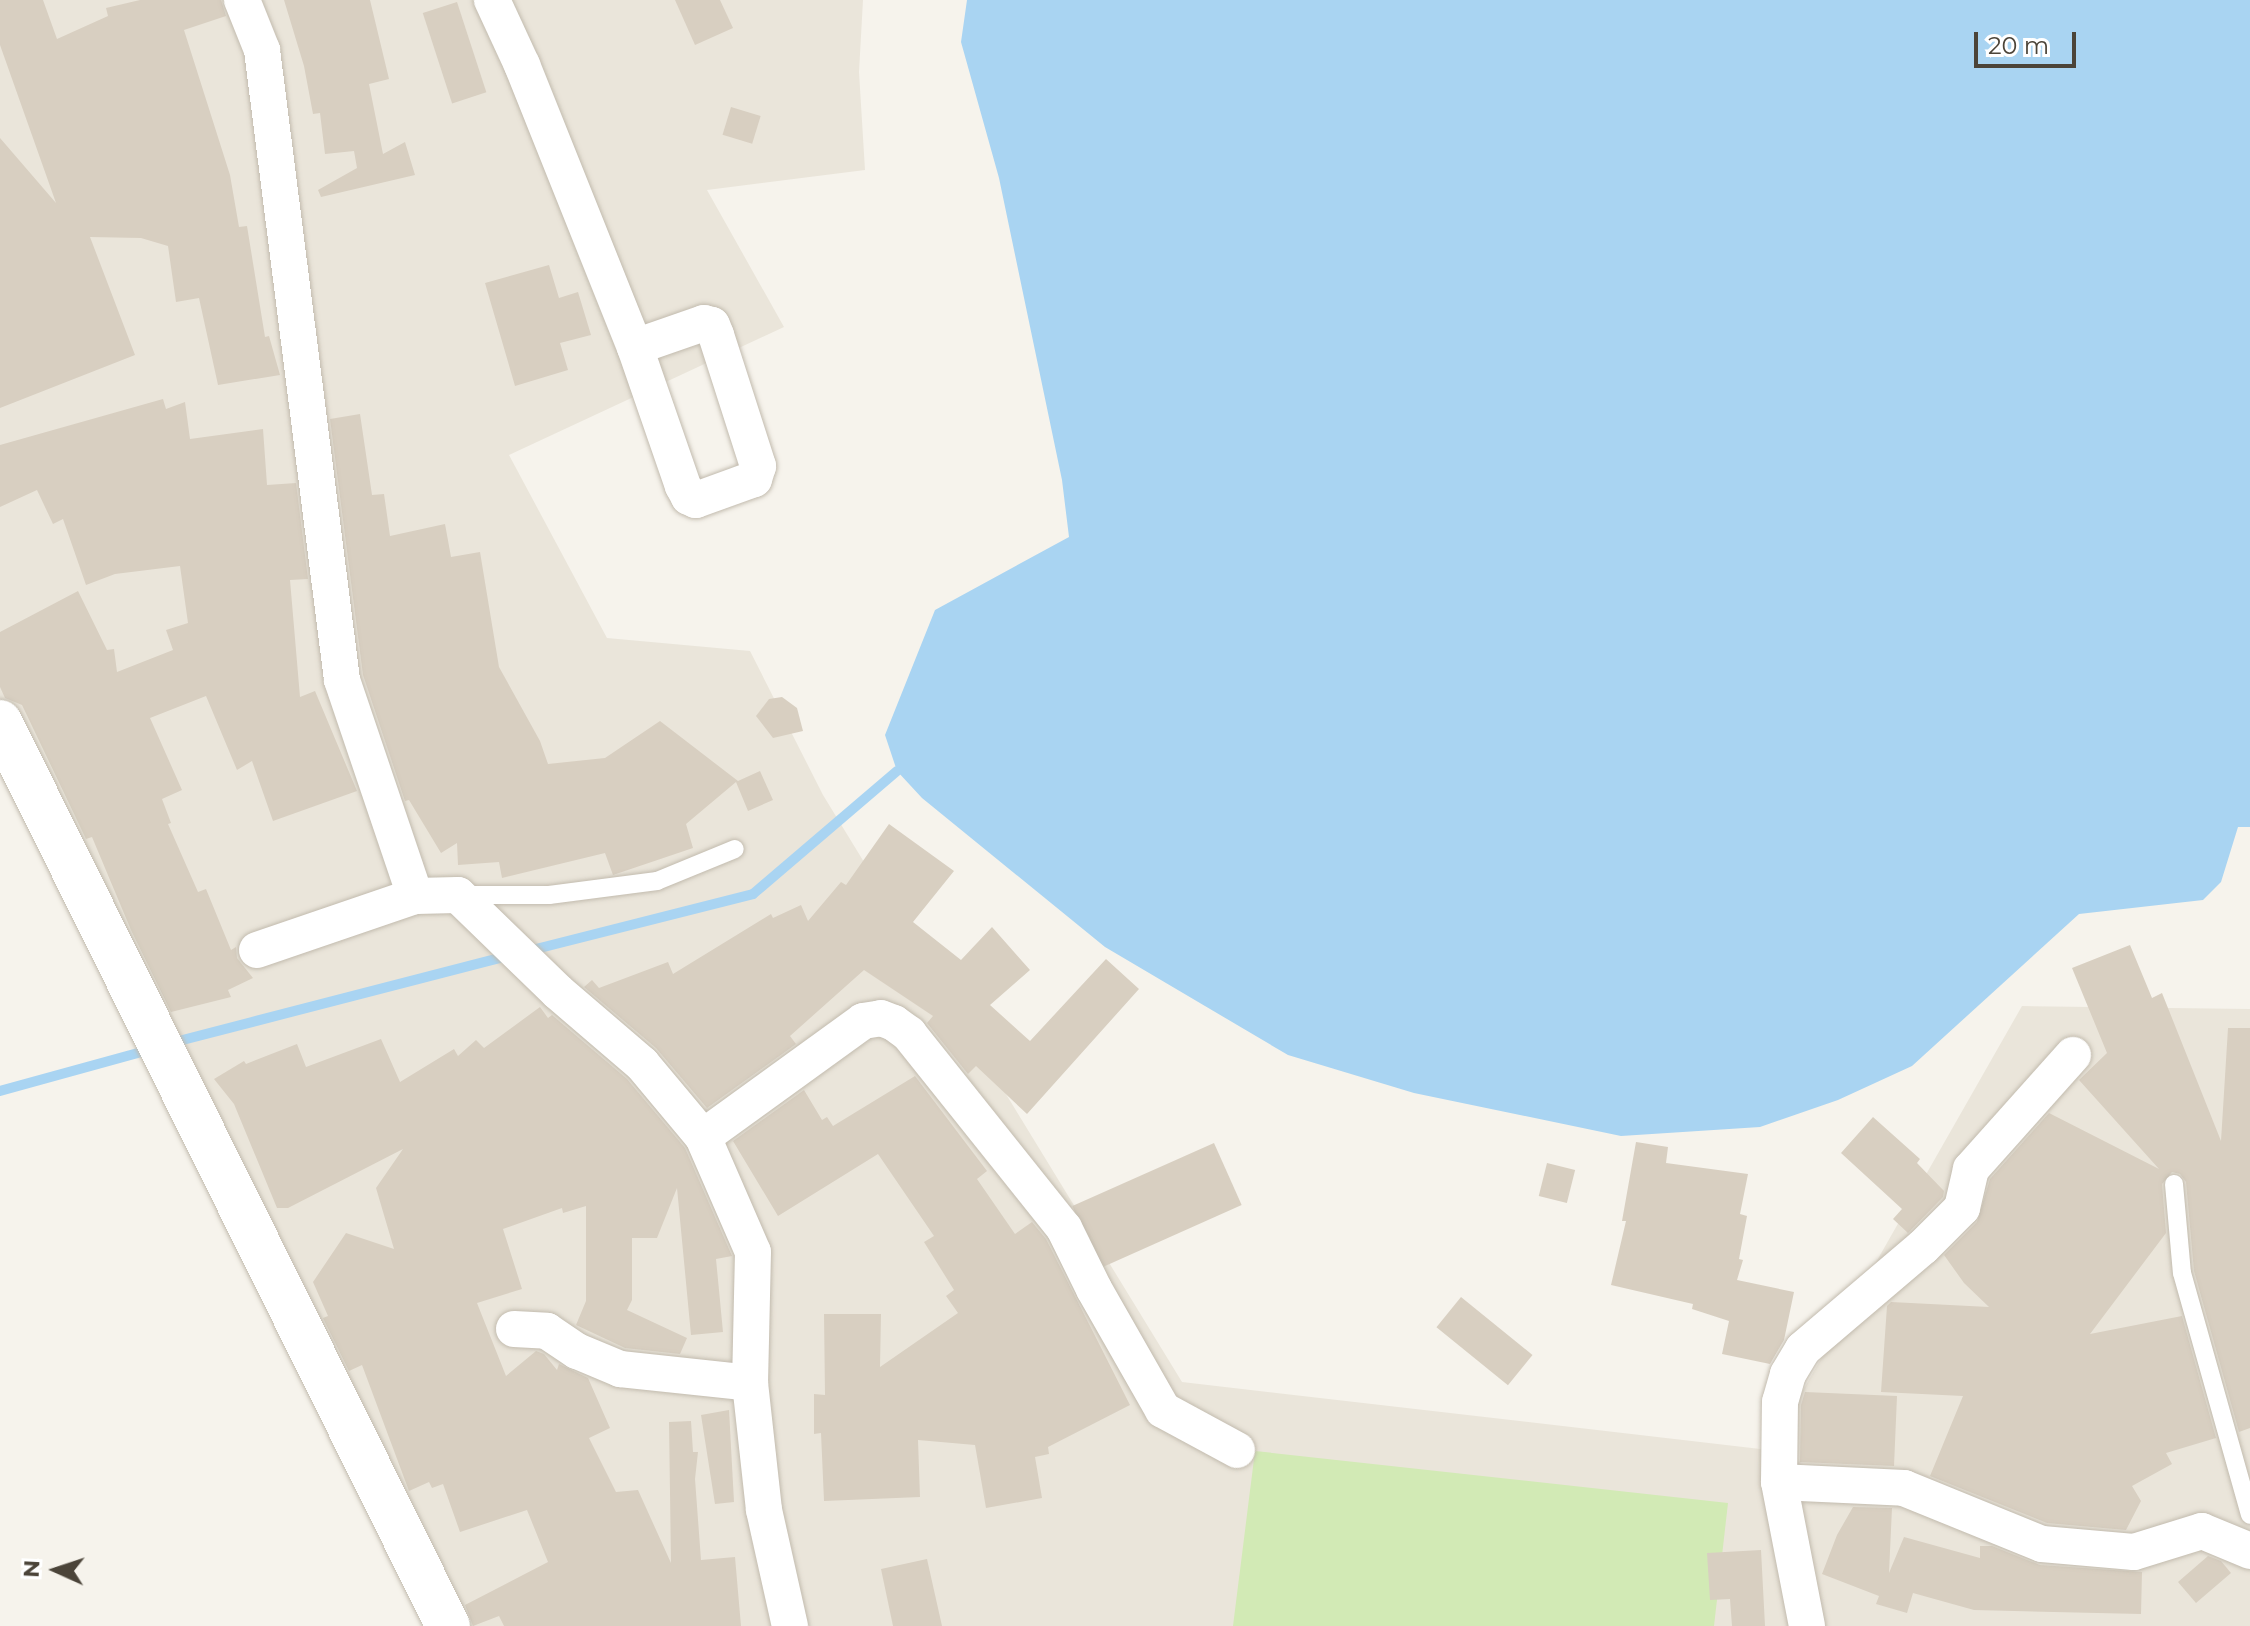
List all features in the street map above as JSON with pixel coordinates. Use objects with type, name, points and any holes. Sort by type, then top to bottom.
[{"type":"street","points":[[242,0],[262,50],[342,680],[415,896]]},
{"type":"street","points":[[492,0],[522,65],[635,347],[689,497],[696,500],[754,479],[758,466],[712,325],[704,323],[635,347]]},
{"type":"street","points":[[0,722],[448,1626]]},
{"type":"street","points":[[257,950],[415,896],[470,905],[558,992],[642,1064],[703,1137],[753,1252],[750,1383],[764,1510],[790,1626]]},
{"type":"street","points":[[703,1137],[863,1021],[881,1018],[894,1023],[909,1034],[1064,1228],[1094,1289],[1163,1410],[1237,1450]]},
{"type":"street","points":[[1807,1626],[1779,1482],[1780,1402],[1788,1374],[1803,1349],[1923,1247],[1962,1208],[1971,1169],[2073,1055]]},
{"type":"street","points":[[514,1329],[547,1331],[577,1351],[620,1369],[750,1383]]},
{"type":"street","points":[[1779,1482],[1904,1488],[2042,1544],[2134,1552],[2202,1531],[2250,1551]]},
{"type":"lane","points":[[470,905],[657,881],[735,849]]},
{"type":"lane","points":[[2174,1184],[2182,1273],[2250,1515]]},
{"type":"shaded area","points":[[0,0],[863,0],[859,72],[865,170],[707,190],[784,327],[509,455],[607,638],[750,651],[823,795],[1182,1382],[1769,1450],[2022,1006],[2250,1009],[2250,1626],[433,1626],[0,764]]},
{"type":"green space","points":[[1255,1451],[1728,1503],[1714,1626],[1233,1626]]},
{"type":"water","points":[[967,0],[2250,0],[2250,827],[2238,827],[2221,882],[2203,900],[2079,914],[1912,1066],[1838,1100],[1760,1127],[1621,1136],[1414,1093],[1288,1055],[1105,947],[922,798],[897,771],[885,735],[935,610],[1069,537],[1062,480],[999,178],[961,42]]},
{"type":"building","points":[[0,0],[43,0],[57,39],[108,16],[106,8],[140,0],[221,0],[226,16],[184,30],[230,175],[239,227],[247,226],[265,337],[269,336],[280,375],[218,385],[199,298],[176,302],[168,246],[141,238],[90,237],[135,355],[0,408],[0,138],[56,203],[0,45]]},
{"type":"building","points":[[284,0],[370,0],[389,79],[369,84],[383,154],[405,142],[415,175],[321,197],[318,190],[357,168],[354,151],[325,154],[320,113],[313,114],[304,66]]},
{"type":"building","points":[[675,0],[720,0],[733,28],[695,45]]},
{"type":"building","points":[[457,2],[486,92],[452,103],[423,13]]},
{"type":"building","points":[[731,107],[761,116],[752,144],[723,135]]},
{"type":"building","points":[[549,265],[559,298],[578,292],[591,335],[560,343],[568,370],[515,386],[485,283]]},
{"type":"building","points":[[163,399],[166,409],[185,402],[190,439],[263,429],[267,485],[296,483],[308,579],[290,580],[300,697],[315,691],[357,791],[273,821],[252,761],[237,770],[206,696],[150,718],[182,790],[162,799],[171,823],[168,824],[198,892],[206,889],[231,950],[236,947],[237,958],[253,978],[228,990],[231,997],[171,1012],[131,930],[92,837],[86,839],[22,705],[5,698],[0,687],[0,632],[78,591],[107,650],[114,649],[117,672],[173,650],[166,630],[188,623],[180,566],[115,574],[86,585],[63,519],[53,524],[37,490],[0,507],[0,445]]},
{"type":"building","points":[[360,414],[372,495],[384,494],[390,536],[445,524],[451,557],[480,552],[499,667],[540,741],[548,764],[605,758],[660,721],[738,781],[760,771],[773,800],[748,811],[736,782],[686,824],[693,848],[613,875],[605,853],[502,878],[499,862],[458,865],[457,843],[441,853],[409,800],[405,801],[363,675],[330,419]]},
{"type":"building","points":[[782,697],[797,708],[803,731],[773,738],[756,716],[769,699]]},
{"type":"building","points":[[889,824],[954,871],[913,922],[961,960],[992,927],[1030,970],[990,1005],[1030,1041],[1106,959],[1139,989],[1027,1114],[976,1066],[968,1074],[927,1023],[933,1016],[864,970],[790,1036],[796,1044],[707,1108],[656,1048],[584,987],[592,980],[599,988],[668,962],[673,974],[771,914],[773,918],[801,905],[808,921],[841,882],[846,885]]},
{"type":"building","points":[[2130,945],[2152,998],[2162,993],[2221,1141],[2228,1028],[2250,1028],[2250,1428],[2239,1432],[2194,1271],[2186,1182],[2180,1174],[2172,1172],[2162,1184],[2166,1233],[2090,1334],[2182,1316],[2216,1438],[2166,1453],[2172,1464],[2132,1486],[2141,1501],[2126,1530],[2047,1523],[1930,1476],[1963,1396],[1881,1392],[1887,1306],[1891,1302],[1989,1307],[1964,1283],[1944,1255],[1977,1222],[1990,1179],[2049,1113],[2159,1169],[2079,1080],[2107,1053],[2072,968]]},
{"type":"building","points":[[540,1007],[548,1018],[552,1015],[627,1079],[685,1148],[732,1256],[716,1259],[723,1332],[691,1335],[677,1188],[657,1238],[632,1238],[632,1300],[627,1310],[687,1338],[680,1354],[625,1348],[576,1325],[586,1301],[586,1206],[563,1213],[562,1208],[503,1229],[522,1289],[477,1303],[506,1376],[536,1351],[544,1354],[557,1370],[559,1364],[588,1378],[610,1428],[589,1438],[616,1492],[638,1490],[671,1563],[669,1422],[691,1421],[693,1452],[698,1452],[695,1479],[701,1560],[735,1557],[741,1626],[504,1626],[499,1616],[473,1626],[465,1605],[548,1562],[527,1510],[460,1532],[443,1484],[432,1488],[429,1482],[409,1491],[362,1365],[349,1371],[323,1318],[328,1316],[313,1282],[346,1233],[394,1249],[376,1188],[403,1149],[288,1208],[277,1208],[234,1104],[214,1079],[244,1061],[246,1064],[297,1044],[306,1067],[381,1039],[400,1082],[454,1049],[458,1056],[476,1040],[484,1048]]},
{"type":"building","points":[[915,1076],[987,1171],[977,1179],[1015,1234],[1032,1222],[1046,1239],[1130,1405],[1048,1447],[1049,1454],[1035,1457],[1042,1498],[986,1508],[975,1445],[918,1440],[920,1497],[824,1501],[821,1433],[814,1434],[814,1394],[825,1395],[824,1314],[881,1314],[880,1367],[958,1313],[946,1296],[954,1290],[924,1242],[934,1236],[878,1154],[778,1216],[733,1141],[804,1090],[822,1120],[827,1117],[833,1126]]},
{"type":"building","points":[[1873,1117],[1920,1159],[1917,1163],[1944,1191],[1943,1197],[1908,1233],[1893,1219],[1902,1209],[1841,1153]]},
{"type":"building","points":[[1636,1142],[1668,1147],[1666,1163],[1748,1174],[1740,1214],[1747,1216],[1739,1259],[1743,1260],[1737,1280],[1794,1292],[1784,1340],[1770,1364],[1722,1354],[1729,1321],[1692,1309],[1693,1304],[1611,1285],[1626,1221],[1622,1221]]},
{"type":"building","points":[[1214,1143],[1242,1205],[1100,1268],[1072,1206]]},
{"type":"building","points":[[1547,1163],[1575,1170],[1567,1203],[1539,1196]]},
{"type":"building","points":[[1461,1297],[1532,1355],[1508,1385],[1436,1327]]},
{"type":"building","points":[[1805,1392],[1897,1396],[1894,1466],[1800,1462],[1801,1405]]},
{"type":"building","points":[[729,1410],[734,1502],[715,1504],[701,1415]]},
{"type":"building","points":[[1853,1507],[1892,1508],[1889,1573],[1904,1537],[1980,1558],[1980,1546],[1992,1546],[2040,1565],[2142,1572],[2141,1614],[1974,1610],[1913,1593],[1907,1613],[1876,1604],[1879,1596],[1822,1574],[1837,1535]]},
{"type":"building","points":[[1761,1550],[1765,1626],[1732,1626],[1730,1599],[1710,1600],[1707,1553]]},
{"type":"building","points":[[2208,1556],[2221,1561],[2231,1573],[2196,1603],[2178,1582]]},
{"type":"building","points":[[927,1559],[942,1626],[893,1626],[881,1569]]},
{"type":"waterway","points":[[528,951],[753,894],[897,771]]},
{"type":"waterway","points":[[171,1043],[508,956]]},
{"type":"waterway","points":[[0,1091],[152,1049]]}]
